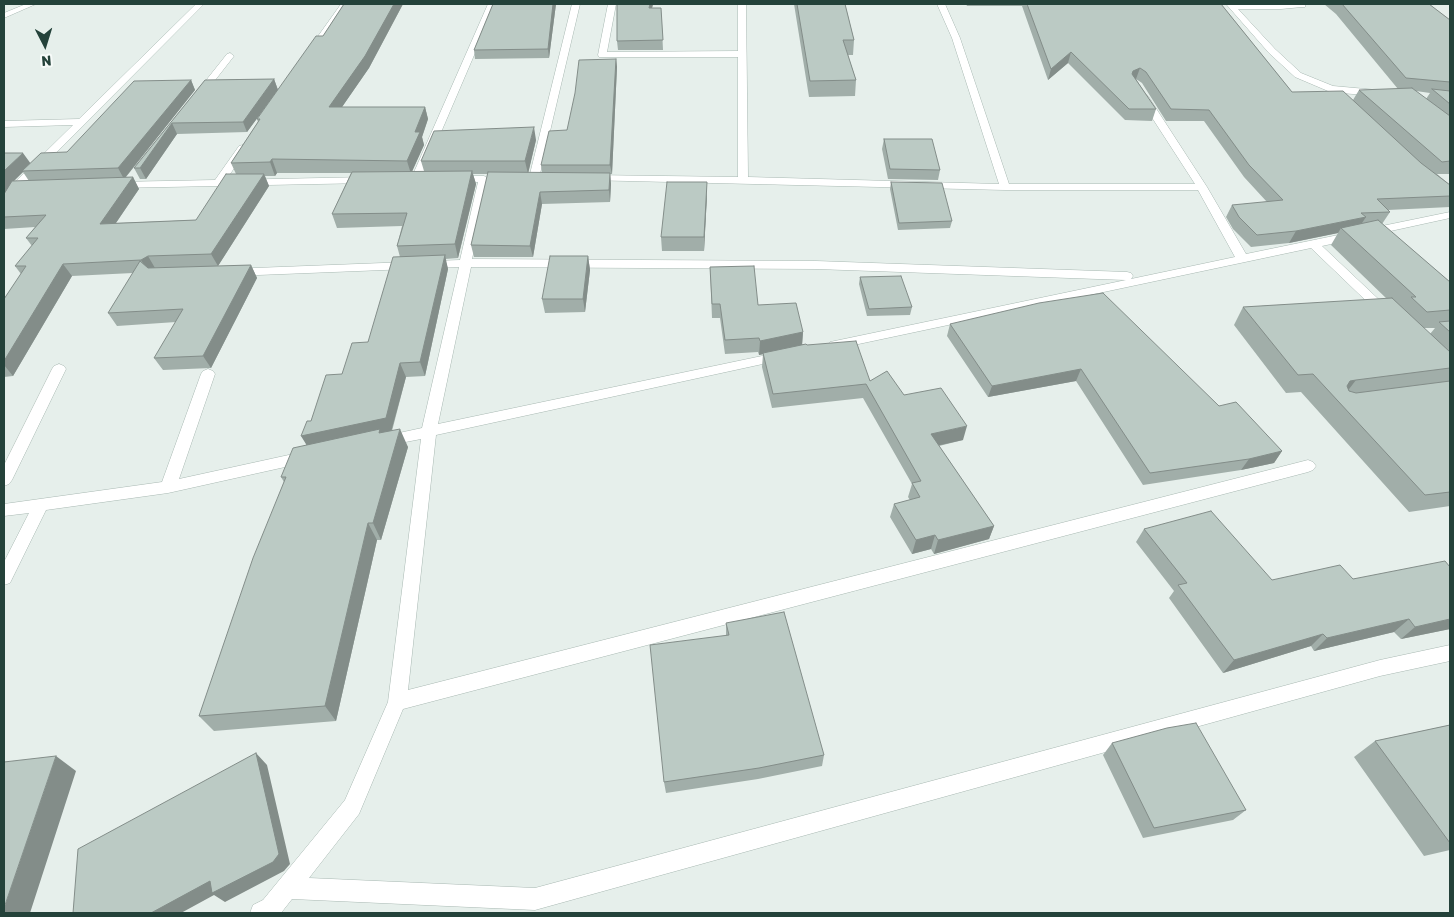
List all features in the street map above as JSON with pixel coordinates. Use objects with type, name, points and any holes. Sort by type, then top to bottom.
[{"type":"street","points":[[4,16],[32,4]]},
{"type":"street","points":[[4,207],[15,188],[200,4]]},
{"type":"street","points":[[305,60],[345,4]]},
{"type":"street","points":[[416,179],[492,4]]},
{"type":"street","points":[[535,178],[576,4]]},
{"type":"street","points":[[612,4],[602,55],[742,54]]},
{"type":"street","points":[[742,4],[743,180]]},
{"type":"street","points":[[941,4],[956,38],[1005,187]]},
{"type":"street","points":[[1230,5],[1281,7],[1302,4]]},
{"type":"street","points":[[1230,5],[1272,51],[1298,75],[1332,89],[1389,94]]},
{"type":"street","points":[[194,102],[230,56]]},
{"type":"street","points":[[1135,84],[1202,187],[1242,258]]},
{"type":"street","points":[[1332,89],[1353,109]]},
{"type":"street","points":[[4,124],[81,122]]},
{"type":"street","points":[[220,181],[248,141]]},
{"type":"street","points":[[574,178],[743,180],[1005,187],[1202,187]]},
{"type":"street","points":[[261,913],[271,908],[352,807],[397,702],[429,431],[466,263],[488,179],[445,179]]},
{"type":"street","points":[[100,185],[131,181],[377,180]]},
{"type":"street","points":[[15,188],[34,188]]},
{"type":"street","points":[[820,348],[1312,243],[1450,216]]},
{"type":"street","points":[[1312,243],[1396,322]]},
{"type":"street","points":[[223,272],[466,263],[816,265],[1151,277]]},
{"type":"street","points":[[371,444],[790,354]]},
{"type":"street","points":[[4,480],[59,369]]},
{"type":"street","points":[[168,487],[208,374]]},
{"type":"street","points":[[4,510],[168,487],[323,454]]},
{"type":"street","points":[[397,702],[1308,466]]},
{"type":"street","points":[[4,578],[40,504]]},
{"type":"street","points":[[286,888],[535,899],[1380,668],[1450,653]]},
{"type":"building","points":[[344,4],[394,4],[365,56],[329,107],[425,107],[415,132],[420,132],[407,161],[272,159],[270,162],[231,163],[260,119],[257,119],[316,36],[323,36]]},
{"type":"building","points":[[493,4],[553,4],[548,49],[474,50]]},
{"type":"building","points":[[617,4],[650,4],[649,8],[661,8],[663,40],[617,41]]},
{"type":"building","points":[[797,4],[845,4],[854,40],[843,40],[856,80],[810,81]]},
{"type":"building","points":[[1027,4],[1221,4],[1292,92],[1343,91],[1421,163],[1450,185],[1450,196],[1377,199],[1390,212],[1361,213],[1366,217],[1296,231],[1257,235],[1239,217],[1232,205],[1283,200],[1249,165],[1209,110],[1171,109],[1146,72],[1140,68],[1133,71],[1132,74],[1156,109],[1129,109],[1071,52],[1051,69]]},
{"type":"building","points":[[1342,4],[1429,4],[1450,20],[1450,82],[1406,78]]},
{"type":"building","points":[[616,59],[610,165],[541,165],[549,131],[567,130],[575,93],[579,60]]},
{"type":"building","points":[[274,79],[243,122],[172,123],[140,168],[134,168],[205,80]]},
{"type":"building","points":[[191,80],[118,168],[22,171],[41,153],[67,152],[134,81]]},
{"type":"building","points":[[1412,88],[1450,116],[1450,161],[1442,162],[1359,90]]},
{"type":"building","points":[[1432,89],[1450,91],[1450,104]]},
{"type":"building","points":[[534,127],[525,161],[421,161],[434,131]]},
{"type":"building","points":[[884,139],[932,139],[940,170],[890,169]]},
{"type":"building","points":[[4,153],[23,153],[4,171]]},
{"type":"building","points":[[472,171],[455,244],[397,246],[407,213],[332,214],[352,172]]},
{"type":"building","points":[[488,172],[610,173],[609,190],[540,192],[530,246],[471,245]]},
{"type":"building","points":[[226,174],[264,174],[211,254],[148,256],[141,260],[63,264],[4,361],[4,299],[26,266],[15,266],[38,238],[26,238],[46,215],[4,217],[4,194],[12,181],[133,177],[100,224],[196,220]]},
{"type":"building","points":[[667,182],[707,182],[704,237],[661,237]]},
{"type":"building","points":[[891,182],[942,183],[952,221],[899,223]]},
{"type":"building","points":[[1378,220],[1450,282],[1450,310],[1427,312],[1411,297],[1416,297],[1341,228]]},
{"type":"building","points":[[445,255],[420,362],[400,363],[386,418],[301,436],[307,421],[311,421],[326,375],[342,374],[352,343],[368,342],[393,257]]},
{"type":"building","points":[[550,256],[588,256],[583,299],[542,299]]},
{"type":"building","points":[[140,261],[148,268],[251,265],[203,356],[154,358],[183,309],[108,313]]},
{"type":"building","points":[[754,266],[758,305],[796,303],[803,332],[760,341],[759,338],[725,340],[720,304],[712,304],[710,267]]},
{"type":"building","points":[[901,276],[912,307],[869,309],[860,277]]},
{"type":"building","points":[[1103,293],[1219,406],[1236,402],[1282,451],[1249,459],[1150,473],[1081,369],[992,386],[950,324],[1039,303]]},
{"type":"building","points":[[1392,298],[1450,352],[1450,368],[1350,381],[1347,386],[1349,391],[1356,393],[1450,381],[1450,492],[1425,495],[1313,374],[1298,375],[1243,307]]},
{"type":"building","points":[[1450,321],[1450,332],[1439,322]]},
{"type":"building","points":[[856,341],[870,381],[887,371],[904,395],[941,388],[967,426],[931,434],[994,526],[938,540],[935,535],[916,540],[894,504],[920,497],[912,483],[921,481],[866,384],[773,394],[763,353],[806,344]]},
{"type":"building","points":[[380,429],[379,433],[400,429],[373,523],[368,523],[325,706],[199,716],[253,558],[286,477],[281,477],[293,448]]},
{"type":"building","points":[[1211,511],[1272,580],[1340,565],[1353,579],[1445,561],[1450,567],[1450,619],[1415,627],[1409,619],[1327,638],[1323,634],[1234,660],[1178,585],[1187,583],[1144,529]]},
{"type":"building","points":[[784,612],[824,755],[759,768],[664,782],[650,645],[729,635],[726,623]]},
{"type":"building","points":[[1196,723],[1246,810],[1154,828],[1112,743],[1167,728]]},
{"type":"building","points":[[1450,725],[1450,843],[1375,741]]},
{"type":"building","points":[[256,753],[279,854],[273,862],[212,893],[210,881],[151,913],[73,913],[78,849]]},
{"type":"building","points":[[56,756],[4,908],[4,762]]}]
